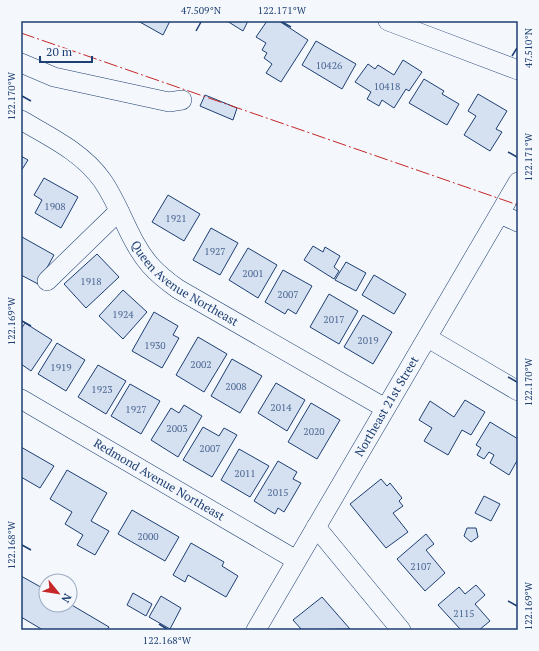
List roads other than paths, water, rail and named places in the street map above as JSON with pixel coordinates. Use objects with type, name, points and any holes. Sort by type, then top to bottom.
[{"type":"street","points":[[388,21],[518,70]]},
{"type":"street","points":[[21,63],[54,77],[169,102],[182,100]]},
{"type":"street","name":"Queen Avenue Northeast","points":[[21,120],[58,141],[91,166],[103,181],[137,246],[149,264],[163,278],[178,289],[385,408]]},
{"type":"street","name":"Northeast 21st Street","points":[[256,630],[518,182]]},
{"type":"street","points":[[47,281],[119,211]]},
{"type":"street","points":[[500,214],[518,222]]},
{"type":"street","points":[[428,338],[518,391]]},
{"type":"street","name":"Redmond Avenue Northeast","points":[[21,399],[296,560]]},
{"type":"street","points":[[316,527],[401,630]]}]
